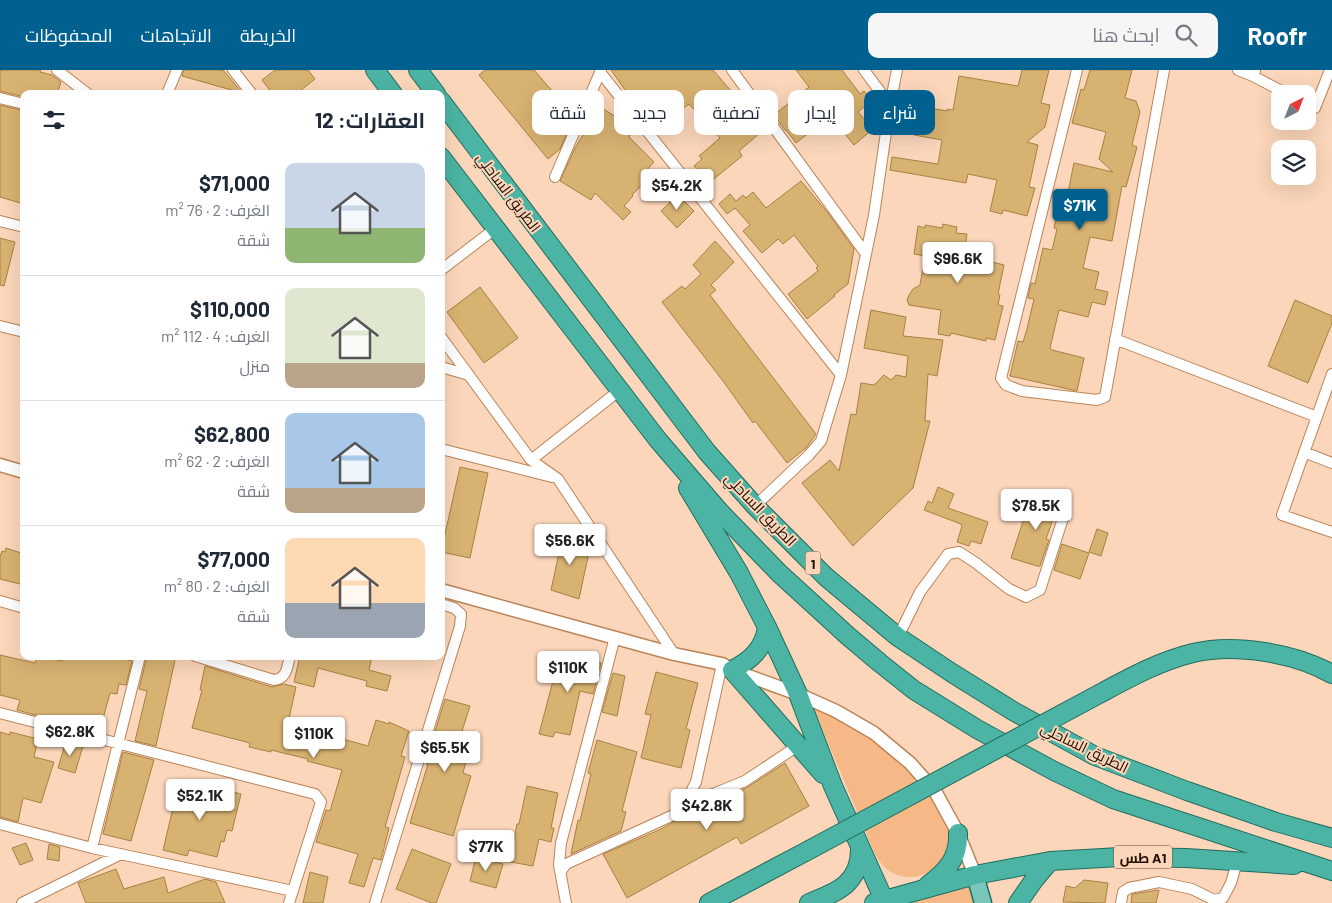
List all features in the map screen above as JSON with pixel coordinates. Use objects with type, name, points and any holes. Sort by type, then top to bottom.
[{"type":"highway","points":[[375,70],[390,90]]},
{"type":"highway","points":[[418,70],[433,90]]},
{"type":"highway","name":"الطريق الساحلي","points":[[445,106],[701,444],[755,506],[826,577],[898,637],[1013,711],[1095,756],[1276,822],[1332,838]]},
{"type":"highway","name":"الطريق الساحلي","points":[[445,161],[658,440],[720,512],[779,573],[848,636],[914,690],[977,729],[1054,771],[1113,799],[1332,871]]},
{"type":"highway","points":[[658,440],[734,565],[767,627],[798,694],[833,786],[860,844],[881,902]]},
{"type":"highway","points":[[767,627],[762,644],[750,660],[727,667],[799,745],[833,786]]},
{"type":"highway","points":[[708,903],[1146,669],[1194,653],[1242,649],[1286,656],[1323,668],[1332,674]]},
{"type":"highway","points":[[924,888],[949,868],[957,851],[958,833]]},
{"type":"highway","points":[[809,903],[840,890],[850,881],[857,870],[860,844]]},
{"type":"highway","name":"الطريق الساحلي","points":[[881,902],[924,888],[975,875],[1050,862],[1130,857],[1186,858],[1312,866]]},
{"type":"highway","points":[[1018,903],[1034,880],[1050,862]]},
{"type":"main road","points":[[975,875],[984,903]]},
{"type":"street","points":[[57,70],[83,90]]},
{"type":"street","points":[[168,90],[177,70]]},
{"type":"street","points":[[233,70],[249,90]]},
{"type":"street","points":[[732,70],[866,254]]},
{"type":"street","points":[[864,70],[879,90]]},
{"type":"street","points":[[893,90],[897,70]]},
{"type":"street","points":[[1078,70],[1001,378],[1006,385],[1022,391],[1097,400],[1105,396],[1164,70]]},
{"type":"street","points":[[1238,70],[1254,73],[1273,85]]},
{"type":"street","points":[[1316,105],[1330,70]]},
{"type":"street","points":[[555,177],[601,71],[840,375]]},
{"type":"street","points":[[0,98],[20,103]]},
{"type":"street","points":[[755,506],[809,455],[821,441],[840,375],[866,254],[874,215],[886,135]]},
{"type":"street","points":[[0,221],[20,226]]},
{"type":"street","points":[[445,267],[496,228]]},
{"type":"street","points":[[0,326],[20,331]]},
{"type":"street","points":[[1115,339],[1317,417]]},
{"type":"street","points":[[445,342],[531,460],[558,479],[674,654]]},
{"type":"street","points":[[445,368],[469,375]]},
{"type":"street","points":[[1332,377],[1282,515],[1332,532]]},
{"type":"street","points":[[531,460],[620,390]]},
{"type":"street","points":[[445,450],[558,479]]},
{"type":"street","points":[[1304,452],[1332,463]]},
{"type":"street","points":[[0,466],[20,471]]},
{"type":"street","points":[[898,637],[920,592],[948,554],[960,552],[1008,589],[1026,597],[1040,590],[1065,512]]},
{"type":"street","points":[[445,591],[727,667],[798,694],[836,711],[874,733],[910,763],[935,791],[958,833],[975,875]]},
{"type":"street","points":[[0,601],[20,607]]},
{"type":"street","points":[[375,903],[460,626],[460,614],[454,608],[445,605]]},
{"type":"street","points":[[566,903],[559,865],[561,843],[615,637]]},
{"type":"street","points":[[92,848],[139,660]]},
{"type":"street","points":[[208,660],[274,680],[280,680],[285,676],[289,660]]},
{"type":"street","points":[[561,871],[566,864],[680,812],[686,804],[696,782],[727,667]]},
{"type":"street","points":[[0,714],[315,794],[321,802],[289,903]]},
{"type":"street","points":[[686,804],[745,781],[799,745]]},
{"type":"street","points":[[0,824],[92,848],[293,891]]},
{"type":"street","points":[[22,903],[121,854]]},
{"type":"street","points":[[1121,903],[1123,892],[1129,888],[1159,882],[1192,888],[1214,900],[1223,898],[1231,883],[1237,862]]},
{"type":"shaded area","points":[[820,707],[863,732],[887,751],[915,778],[939,809],[947,823],[950,836],[949,847],[938,865],[929,872],[909,877],[898,875],[888,870],[878,859],[814,710]]},
{"type":"shaded area","points":[[968,885],[973,893],[975,903],[908,903]]},
{"type":"building","points":[[0,70],[41,70],[40,72],[52,75],[61,82],[58,90],[20,90],[20,96],[0,91]]},
{"type":"building","points":[[184,70],[223,70],[240,90],[231,90],[182,76]]},
{"type":"building","points":[[275,70],[308,70],[315,79],[301,90],[270,90],[262,80]]},
{"type":"building","points":[[485,70],[534,70],[551,90],[532,90],[532,135],[566,135],[560,149],[548,159],[479,75]]},
{"type":"building","points":[[611,70],[713,70],[730,90],[694,90],[694,109],[689,104],[684,108],[684,90],[625,90]]},
{"type":"building","points":[[796,70],[842,70],[860,94],[864,91],[864,107],[858,112],[864,119],[864,135],[866,135],[854,145],[846,135],[854,135],[854,90],[805,90],[809,87]]},
{"type":"building","points":[[1022,70],[1049,70],[1041,103],[1050,105],[1045,127],[1027,142],[1038,145],[1029,187],[1035,188],[1027,216],[1003,210],[1002,214],[990,211],[997,180],[968,174],[966,183],[890,170],[892,157],[938,164],[942,140],[914,135],[935,135],[935,109],[953,110],[959,76],[1018,86]]},
{"type":"building","points":[[1090,70],[1132,70],[1125,98],[1136,101],[1140,112],[1132,145],[1137,147],[1126,187],[1122,186],[1112,241],[1090,237],[1083,268],[1099,272],[1095,289],[1108,292],[1105,305],[1092,302],[1088,317],[1059,310],[1050,348],[1084,358],[1077,391],[1010,376],[1018,341],[1023,342],[1034,299],[1028,298],[1031,283],[1035,284],[1043,248],[1052,250],[1057,229],[1054,228],[1060,201],[1066,202],[1074,163],[1113,172],[1099,159],[1106,132],[1072,123],[1081,89],[1084,90]]},
{"type":"building","points":[[788,104],[788,133],[778,120],[778,112]]},
{"type":"building","points":[[0,105],[20,110],[20,203],[0,197]]},
{"type":"building","points":[[604,109],[614,116],[614,135],[630,135],[629,137],[654,162],[646,171],[651,176],[624,206],[631,212],[623,220],[595,193],[591,200],[560,181],[583,135],[604,135]]},
{"type":"building","points":[[717,135],[758,135],[739,151],[742,156],[709,183],[694,166],[702,159],[699,156],[720,138]]},
{"type":"building","points":[[790,135],[806,135],[796,143]]},
{"type":"building","points":[[801,181],[828,213],[854,249],[848,284],[807,319],[788,294],[818,271],[816,268],[818,266],[794,235],[783,244],[778,239],[762,253],[743,231],[750,225],[735,208],[727,214],[719,204],[730,194],[736,201],[743,195],[746,198],[753,192],[766,208]]},
{"type":"building","points":[[678,195],[694,211],[677,228],[661,211]]},
{"type":"building","points":[[943,224],[957,227],[956,233],[967,234],[965,247],[986,252],[984,260],[1004,265],[998,294],[1000,295],[998,305],[1003,306],[995,340],[986,338],[986,341],[951,333],[950,336],[938,334],[941,310],[909,305],[907,300],[909,295],[913,289],[920,285],[925,256],[914,254],[918,226],[925,228],[925,225],[942,228]]},
{"type":"building","points":[[0,238],[15,242],[4,286],[0,285]]},
{"type":"building","points":[[715,241],[734,262],[711,285],[716,290],[710,295],[816,434],[806,448],[787,463],[755,421],[753,423],[662,302],[682,286],[685,289],[701,274],[693,265]]},
{"type":"building","points":[[480,287],[518,338],[484,363],[447,312]]},
{"type":"building","points":[[1295,300],[1332,316],[1332,323],[1308,383],[1268,366]]},
{"type":"building","points":[[871,310],[906,317],[903,336],[943,340],[937,376],[928,374],[925,421],[930,421],[913,488],[853,546],[802,483],[830,460],[839,471],[851,414],[856,415],[861,383],[874,385],[884,375],[891,380],[896,375],[906,377],[908,356],[864,348]]},
{"type":"building","points":[[460,467],[488,473],[470,558],[445,553],[445,534]]},
{"type":"building","points":[[938,487],[954,494],[948,508],[988,522],[981,544],[971,541],[969,546],[957,542],[961,524],[924,510],[928,501],[932,503]]},
{"type":"building","points":[[1045,491],[1061,496],[1046,539],[1049,540],[1040,566],[1037,566],[1011,558],[1029,503],[1040,507]]},
{"type":"building","points":[[1097,529],[1108,533],[1101,556],[1089,552]]},
{"type":"building","points":[[564,530],[576,533],[575,537],[580,538],[578,545],[584,546],[583,550],[589,552],[579,599],[551,590]]},
{"type":"building","points":[[1062,544],[1089,553],[1080,579],[1054,570]]},
{"type":"building","points":[[6,548],[20,553],[20,584],[0,579],[0,557],[2,551],[5,552]]},
{"type":"building","points":[[560,654],[601,663],[593,694],[580,691],[570,735],[555,732],[553,737],[539,734]]},
{"type":"building","points":[[0,655],[35,663],[36,660],[132,661],[126,685],[119,684],[117,694],[110,693],[101,726],[78,720],[76,726],[17,710],[20,700],[0,695]]},
{"type":"building","points":[[146,660],[175,660],[156,746],[135,741],[147,691],[139,689]]},
{"type":"building","points":[[299,660],[371,660],[369,670],[391,676],[387,691],[366,686],[367,681],[318,668],[314,687],[294,682]]},
{"type":"building","points":[[205,666],[272,687],[284,684],[296,687],[288,723],[340,735],[339,738],[368,746],[376,720],[389,724],[389,722],[409,731],[401,756],[405,757],[385,827],[389,828],[381,860],[373,858],[364,887],[349,883],[358,854],[316,842],[326,810],[330,811],[342,770],[307,761],[308,759],[249,747],[250,743],[192,728],[202,690],[200,690]]},
{"type":"building","points":[[656,672],[698,683],[686,729],[690,730],[681,768],[641,758],[651,715],[645,714]]},
{"type":"building","points":[[613,673],[625,676],[617,716],[602,712]]},
{"type":"building","points":[[445,699],[470,706],[462,731],[473,734],[463,773],[471,776],[453,836],[410,823]]},
{"type":"building","points":[[0,732],[10,735],[10,732],[38,739],[34,757],[54,762],[41,803],[23,798],[18,822],[0,817]]},
{"type":"building","points":[[597,740],[637,752],[622,811],[626,812],[621,831],[571,854],[591,774],[588,773]]},
{"type":"building","points":[[66,741],[83,746],[75,773],[58,768]]},
{"type":"building","points":[[123,752],[154,760],[131,841],[103,834]]},
{"type":"building","points":[[785,763],[809,806],[741,844],[737,837],[627,898],[603,854],[659,830],[713,801],[714,803],[748,787]]},
{"type":"building","points":[[186,780],[206,787],[204,795],[226,800],[228,791],[241,794],[232,831],[227,830],[224,842],[221,841],[217,857],[189,850],[187,856],[163,850],[173,808],[177,797],[182,799]]},
{"type":"building","points":[[527,786],[558,793],[551,828],[554,828],[551,842],[539,839],[533,866],[505,861],[509,839],[514,840],[517,824],[519,824]]},
{"type":"building","points":[[26,843],[33,860],[20,865],[12,848]]},
{"type":"building","points":[[49,844],[60,847],[59,861],[47,859]]},
{"type":"building","points":[[412,849],[451,864],[436,903],[396,889]]},
{"type":"building","points":[[476,857],[503,864],[496,888],[470,881]]},
{"type":"building","points":[[116,869],[124,889],[164,877],[168,893],[205,879],[216,882],[225,903],[86,903],[78,883]]},
{"type":"building","points":[[310,872],[328,877],[323,903],[303,903]]},
{"type":"building","points":[[1084,880],[1108,883],[1105,903],[1063,902],[1066,886],[1075,888]]},
{"type":"building","points":[[1159,890],[1156,903],[1131,903],[1132,894]]}]
